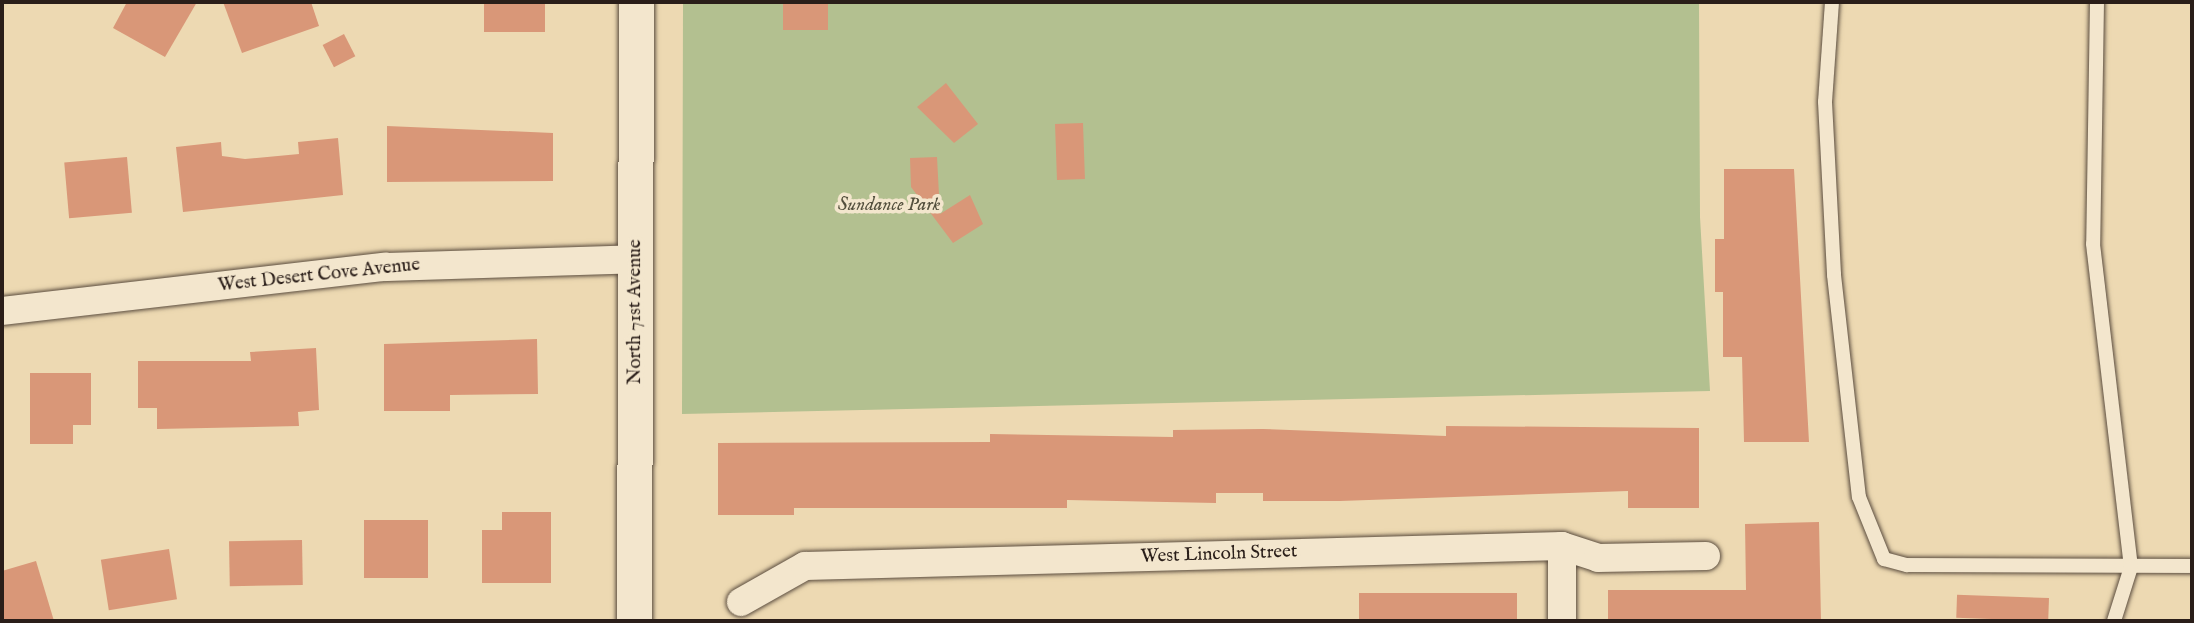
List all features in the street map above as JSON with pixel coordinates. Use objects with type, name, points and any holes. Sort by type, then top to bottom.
[{"type":"street","name":"North 71st Avenue","points":[[634,621],[636,2]]},
{"type":"street","name":"West Desert Cove Avenue","points":[[2,311],[386,267],[637,258]]},
{"type":"street","name":"West Lincoln Street","points":[[741,602],[804,566],[1562,546],[1598,558],[1706,556]]},
{"type":"street","points":[[1562,546],[1562,621]]},
{"type":"lane","points":[[1832,2],[1825,102],[1834,275],[1859,497],[1871,538],[1884,559],[1907,565],[2192,565]]},
{"type":"lane","points":[[2097,2],[2093,244],[2131,567],[2114,621]]},
{"type":"green space","name":"Sundance Park","points":[[683,2],[1699,2],[1700,217],[1710,391],[682,414]]},
{"type":"building","points":[[127,2],[197,2],[165,57],[113,28]]},
{"type":"building","points":[[223,2],[311,2],[319,26],[242,53]]},
{"type":"building","points":[[484,2],[545,2],[545,32],[484,32]]},
{"type":"building","points":[[783,2],[828,2],[828,30],[783,30]]},
{"type":"building","points":[[344,34],[355,56],[334,67],[323,45]]},
{"type":"building","points":[[946,83],[978,124],[954,143],[917,107]]},
{"type":"building","points":[[1083,123],[1085,179],[1057,180],[1055,124]]},
{"type":"building","points":[[387,126],[553,133],[553,181],[387,182]]},
{"type":"building","points":[[338,138],[343,195],[183,212],[176,147],[221,142],[222,156],[245,159],[299,154],[298,142]]},
{"type":"building","points":[[127,157],[132,213],[69,218],[64,162]]},
{"type":"building","points":[[937,157],[940,214],[970,195],[983,224],[953,243],[911,187],[910,158]]},
{"type":"building","points":[[1724,169],[1794,169],[1809,442],[1744,442],[1742,357],[1723,357],[1723,292],[1715,292],[1715,239],[1724,239]]},
{"type":"building","points":[[537,339],[538,394],[450,395],[450,411],[384,411],[384,344]]},
{"type":"building","points":[[316,348],[319,410],[298,412],[299,426],[157,429],[157,408],[138,408],[138,361],[251,361],[250,352]]},
{"type":"building","points":[[30,373],[91,373],[91,425],[73,425],[73,444],[30,444]]},
{"type":"building","points":[[1446,426],[1699,428],[1699,508],[1628,508],[1628,491],[1340,501],[1263,501],[1263,493],[1216,493],[1216,503],[1067,500],[1067,508],[794,508],[794,515],[718,515],[718,443],[990,442],[990,434],[1173,437],[1173,430],[1263,429],[1446,436]]},
{"type":"building","points":[[502,512],[551,512],[551,583],[482,583],[482,530],[502,530]]},
{"type":"building","points":[[364,520],[428,520],[428,578],[364,578]]},
{"type":"building","points":[[1819,522],[1821,621],[1608,621],[1608,590],[1746,590],[1745,524]]},
{"type":"building","points":[[302,540],[303,585],[230,586],[229,541]]},
{"type":"building","points":[[169,549],[177,599],[109,610],[101,560]]},
{"type":"building","points":[[36,561],[54,621],[2,621],[2,571]]},
{"type":"building","points":[[1359,593],[1517,593],[1517,621],[1359,621]]},
{"type":"building","points":[[1957,595],[2049,598],[2048,621],[1956,618]]}]
